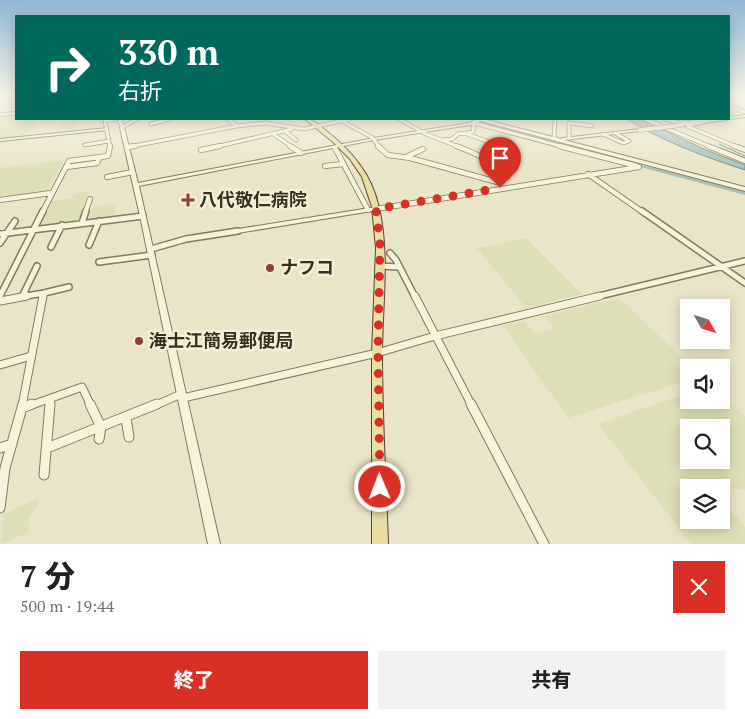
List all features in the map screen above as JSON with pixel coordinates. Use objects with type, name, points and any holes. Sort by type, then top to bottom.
[{"type":"main road","points":[[319,123],[338,147],[358,166],[370,187],[372,209],[380,243],[378,353],[380,544]]},
{"type":"street","points":[[0,296],[36,229],[51,193],[69,161],[108,156],[109,141],[105,120]]},
{"type":"street","points":[[121,120],[214,544]]},
{"type":"street","points":[[123,127],[135,120]]},
{"type":"street","points":[[152,124],[160,120]]},
{"type":"street","points":[[230,120],[238,126]]},
{"type":"street","points":[[201,150],[294,128],[342,121],[351,128],[374,139],[378,147],[387,155],[408,156],[418,161],[497,182],[506,177],[490,160],[420,132],[401,120]]},
{"type":"street","points":[[474,123],[478,120]]},
{"type":"street","points":[[485,120],[745,189]]},
{"type":"street","points":[[556,120],[554,137],[558,140]]},
{"type":"street","points":[[648,120],[745,161]]},
{"type":"street","points":[[669,120],[676,123],[707,121]]},
{"type":"street","points":[[558,140],[710,120]]},
{"type":"street","points":[[707,121],[687,126],[745,150]]},
{"type":"street","points":[[569,138],[569,122],[589,126]]},
{"type":"street","points":[[127,147],[238,126],[245,123],[265,123],[294,128]]},
{"type":"street","points":[[440,140],[452,138],[458,134],[473,132],[476,126],[474,123]]},
{"type":"street","points":[[99,262],[151,252],[186,239],[639,166],[474,123],[374,139],[136,185]]},
{"type":"street","points":[[0,140],[107,129]]},
{"type":"street","points":[[285,131],[296,140]]},
{"type":"street","points":[[603,134],[623,143],[629,141],[615,133]]},
{"type":"street","points":[[273,134],[301,153]]},
{"type":"street","points":[[467,134],[506,148]]},
{"type":"street","points":[[85,145],[109,141]]},
{"type":"street","points":[[338,147],[343,164],[372,209]]},
{"type":"street","points":[[408,156],[423,149]]},
{"type":"street","points":[[66,167],[98,163],[100,158]]},
{"type":"street","points":[[326,166],[343,164]]},
{"type":"street","points":[[107,177],[132,172]]},
{"type":"street","points":[[588,174],[745,283]]},
{"type":"street","points":[[497,182],[500,188]]},
{"type":"street","points":[[0,200],[51,193]]},
{"type":"street","points":[[82,223],[90,199]]},
{"type":"street","points":[[0,234],[143,216]]},
{"type":"street","points":[[0,244],[14,221]]},
{"type":"street","points":[[88,245],[99,221]]},
{"type":"street","points":[[51,247],[62,225]]},
{"type":"street","points":[[390,253],[544,544]]},
{"type":"street","points":[[47,448],[182,396],[378,353],[435,336],[745,261]]},
{"type":"street","points":[[22,297],[37,266]]},
{"type":"street","points":[[379,266],[399,267]]},
{"type":"street","points":[[0,301],[69,287]]},
{"type":"street","points":[[0,508],[3,469],[22,408],[44,293]]},
{"type":"street","points":[[0,365],[31,356]]},
{"type":"street","points":[[22,408],[82,388],[101,427],[99,439]]},
{"type":"street","points":[[44,475],[51,398]]},
{"type":"street","points":[[126,418],[129,437]]},
{"type":"street","points":[[0,448],[12,444]]},
{"type":"green space","points":[[0,120],[36,120],[32,125],[36,125],[25,137],[0,139]]},
{"type":"green space","points":[[63,120],[77,120],[75,131],[55,133]]},
{"type":"green space","points":[[64,160],[46,193],[0,199],[0,168]]},
{"type":"green space","points":[[89,191],[79,221],[45,226],[41,224],[51,201],[72,198],[74,194]]},
{"type":"green space","points":[[116,203],[115,217],[90,220],[93,207]]},
{"type":"green space","points":[[526,238],[582,294],[526,308],[477,248]]},
{"type":"green space","points":[[619,298],[684,359],[680,359],[680,383],[568,418],[503,326],[524,321],[535,334],[554,329],[544,316]]},
{"type":"green space","points":[[680,396],[680,409],[730,409],[730,402],[745,416],[745,490],[730,488],[730,479],[680,479],[680,529],[730,529],[730,509],[745,527],[745,544],[691,544],[598,424]]},
{"type":"green space","points":[[39,498],[38,505],[29,517],[28,533],[1,544],[4,514]]},
{"type":"water","points":[[629,120],[643,120],[706,150],[745,165],[745,170],[684,148]]},
{"type":"waterway","points":[[474,120],[618,159]]},
{"type":"waterway","points":[[719,144],[745,156]]},
{"type":"waterway","points":[[721,148],[745,158]]},
{"type":"waterway","points":[[631,163],[745,193]]},
{"type":"place","name":"八代敬仁病院","points":[[188,200]]},
{"type":"place","name":"ナフコ","points":[[270,268]]},
{"type":"place","name":"海士江簡易郵便局","points":[[139,341]]},
{"type":"route","points":[[380,487],[378,353],[380,243],[376,209],[500,188]]}]
